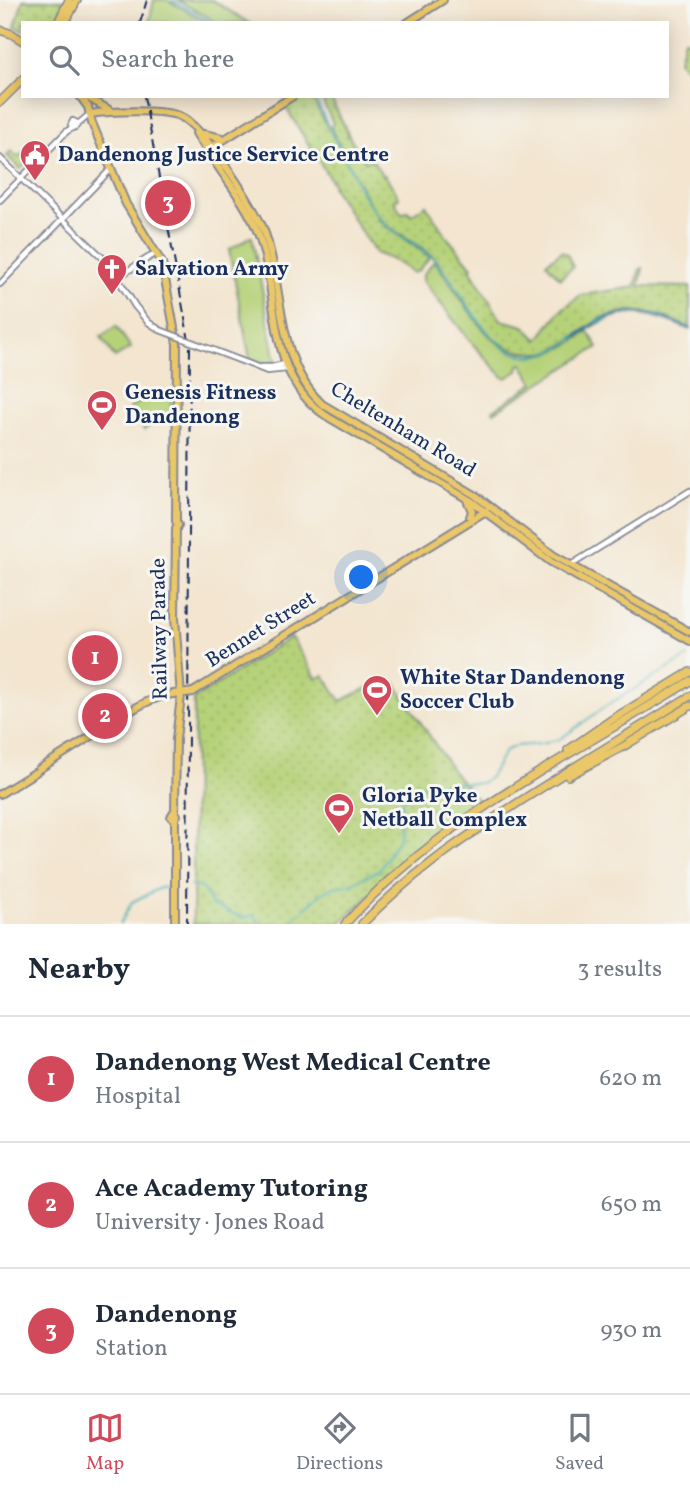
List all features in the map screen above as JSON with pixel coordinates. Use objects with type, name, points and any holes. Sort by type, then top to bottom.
[{"type":"highway","points":[[59,21],[69,0]]},
{"type":"highway","points":[[67,19],[77,0]]},
{"type":"highway","points":[[0,28],[17,31],[21,36]]},
{"type":"highway","points":[[0,102],[21,81]]},
{"type":"highway","points":[[0,108],[21,87]]},
{"type":"highway","points":[[543,771],[611,720],[690,673]]},
{"type":"highway","points":[[345,924],[411,861],[478,812],[690,681]]},
{"type":"highway","points":[[362,924],[398,888],[437,857],[530,795],[690,696]]},
{"type":"highway","points":[[530,795],[612,753],[690,706]]},
{"type":"main road","points":[[410,21],[443,0]]},
{"type":"main road","points":[[83,98],[127,206],[156,253]]},
{"type":"main road","points":[[86,98],[108,110]]},
{"type":"main road","points":[[210,147],[288,98]]},
{"type":"main road","name":"Cheltenham Road","points":[[90,114],[108,110],[116,112]]},
{"type":"main road","name":"Cheltenham Road","points":[[90,114],[116,112],[176,115],[184,118],[210,147],[259,227],[272,278],[288,365],[302,393],[323,414],[441,479],[548,560],[690,632]]},
{"type":"main road","points":[[90,114],[98,134]]},
{"type":"main road","points":[[196,130],[208,136],[225,137]]},
{"type":"main road","name":"Railway Parade","points":[[156,253],[162,264],[175,356],[176,618],[187,693],[176,745],[175,924]]},
{"type":"main road","name":"Cheltenham Road","points":[[441,479],[568,568],[690,641]]},
{"type":"main road","points":[[467,498],[472,511],[467,520]]},
{"type":"main road","name":"Bennet Street","points":[[0,794],[144,702],[172,693],[187,693],[484,510]]},
{"type":"street","points":[[0,200],[74,125],[90,114]]},
{"type":"street","points":[[0,158],[104,260],[148,322],[160,330],[257,366],[271,368],[288,365]]},
{"type":"street","points":[[1,282],[112,168]]},
{"type":"street","points":[[118,278],[156,253]]},
{"type":"street","points":[[568,568],[690,491]]},
{"type":"green space","points":[[23,0],[65,0],[55,21],[21,21],[21,30],[15,27]]},
{"type":"green space","points":[[154,0],[167,0],[204,21],[149,21]]},
{"type":"green space","points":[[178,0],[212,0],[246,21],[215,21]]},
{"type":"green space","points":[[684,39],[690,40],[690,73],[679,61]]},
{"type":"green space","points":[[297,98],[312,98],[378,219],[430,257],[418,271],[413,273],[395,261],[375,253],[332,187],[334,186],[330,179],[285,106]]},
{"type":"green space","points":[[321,98],[331,98],[350,138],[366,162],[372,159],[383,176],[385,175],[399,197],[394,201],[402,214],[408,211],[411,215],[426,205],[446,236],[472,267],[470,269],[501,320],[524,326],[538,340],[560,311],[581,295],[635,287],[640,269],[643,268],[639,286],[690,287],[690,328],[656,315],[629,312],[603,319],[547,352],[523,352],[505,346],[482,326],[438,262],[420,246],[386,224],[370,205],[348,165],[331,127],[333,123]]},
{"type":"green space","points":[[11,151],[18,157],[23,153],[30,159],[21,169],[7,156]]},
{"type":"green space","points":[[250,237],[276,362],[269,364],[250,359],[229,250]]},
{"type":"green space","points":[[562,251],[567,254],[573,267],[560,278],[546,263]]},
{"type":"green space","points":[[434,261],[480,326],[496,342],[514,353],[534,356],[559,349],[588,332],[598,347],[494,412],[493,410],[534,383],[522,364],[519,365],[518,371],[503,377],[471,342],[423,281],[423,275]]},
{"type":"green space","points":[[116,326],[131,348],[115,358],[101,337]]},
{"type":"green space","points":[[172,391],[171,413],[144,430],[129,408],[154,393]]},
{"type":"green space","points":[[291,637],[317,679],[324,675],[341,701],[368,688],[376,694],[395,683],[452,770],[481,804],[424,843],[339,924],[193,924],[194,699]]},
{"type":"water","points":[[630,311],[657,314],[690,330],[658,318],[631,314],[605,320],[575,339],[574,337],[601,318]]},
{"type":"waterway","points":[[172,0],[209,21]]},
{"type":"waterway","points":[[316,98],[364,195],[378,217],[436,261],[492,337],[509,350],[528,356],[550,352],[576,337]]},
{"type":"waterway","points":[[289,924],[322,893],[334,887],[351,884],[379,870],[399,838],[401,805],[411,790],[426,784],[481,783],[490,777],[505,751],[515,746],[560,739],[609,704],[688,657]]},
{"type":"waterway","points":[[190,886],[202,889],[212,905],[243,918],[253,915],[261,924]]},
{"type":"waterway","points":[[120,924],[132,902],[160,888],[170,887]]},
{"type":"waterway","points":[[264,924],[269,924]]},
{"type":"railway","points":[[141,21],[147,0]]},
{"type":"railway","points":[[144,98],[190,346],[187,924]]},
{"type":"place","name":"Dandenong Justice Service Centre","points":[[35,182]]},
{"type":"place","name":"Dandenong","points":[[168,203]]},
{"type":"place","name":"Salvation Army","points":[[112,296]]},
{"type":"place","name":"Genesis Fitness Dandenong","points":[[102,432]]},
{"type":"place","name":"Dandenong West Medical Centre","points":[[95,658]]},
{"type":"place","name":"Ace Academy Tutoring","points":[[105,716]]},
{"type":"place","name":"White Star Dandenong Soccer Club","points":[[377,717]]},
{"type":"place","name":"Gloria Pyke Netball Complex","points":[[339,835]]}]
